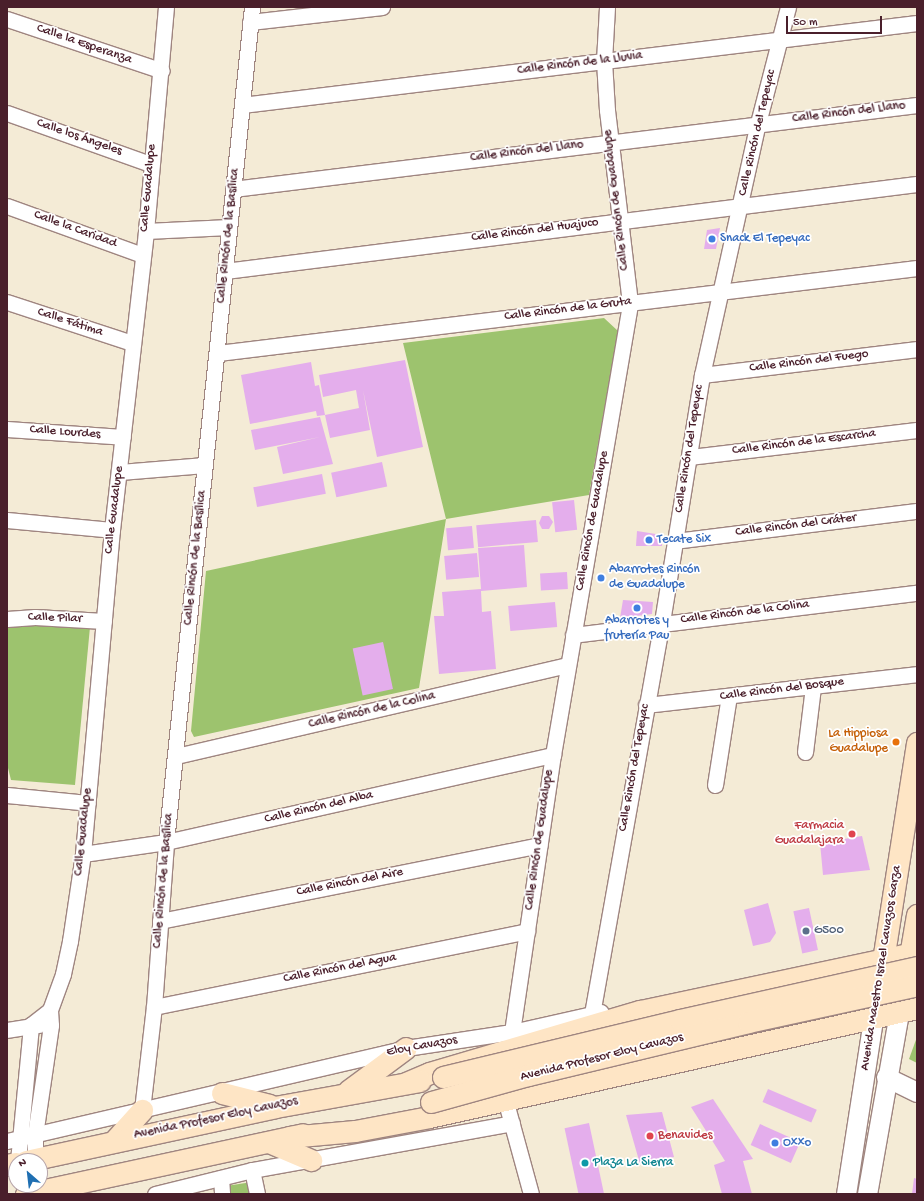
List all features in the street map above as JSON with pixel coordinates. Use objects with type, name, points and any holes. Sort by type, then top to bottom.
[{"type":"main road","name":"Avenida Maestro Israel Cavazos Garza","points":[[873,1018],[917,743]]},
{"type":"main road","name":"Avenida Maestro Israel Cavazos Garza","points":[[908,1010],[915,958],[917,915]]},
{"type":"main road","name":"Avenida Profesor Eloy Cavazos","points":[[406,1083],[429,1073],[640,1011],[883,960],[915,958]]},
{"type":"main road","name":"Avenida Profesor Eloy Cavazos","points":[[48,1156],[346,1092],[443,1078],[680,1020],[915,958]]},
{"type":"main road","points":[[764,984],[754,997],[751,1015],[756,1028],[769,1040]]},
{"type":"main road","name":"Avenida Profesor Eloy Cavazos","points":[[26,1194],[279,1140],[431,1102],[528,1075],[702,1033],[917,985]]},
{"type":"main road","points":[[709,996],[734,1002],[742,1016],[740,1035],[723,1051]]},
{"type":"main road","name":"Avenida Profesor Eloy Cavazos","points":[[279,1140],[355,1131],[908,1010]]},
{"type":"main road","points":[[346,1092],[406,1048]]},
{"type":"main road","points":[[222,1093],[275,1107]]},
{"type":"main road","points":[[114,1141],[142,1110]]},
{"type":"main road","points":[[279,1140],[311,1160]]},
{"type":"street","name":"Calle Guadalupe","points":[[21,1138],[51,1025],[50,1010],[63,974],[70,941],[83,854],[112,530],[120,472],[132,344],[146,231],[150,164],[162,71],[166,7]]},
{"type":"street","name":"Calle Rincón de la Basílica","points":[[142,1110],[154,1007],[166,842],[218,352],[229,227],[252,7]]},
{"type":"street","points":[[250,22],[382,7]]},
{"type":"street","name":"Calle Rincón de Guadalupe","points":[[512,1032],[553,754],[630,303],[610,142],[604,61],[607,7]]},
{"type":"street","name":"Calle Rincón del Tepeyac","points":[[592,1014],[662,622],[702,376],[741,207],[758,123],[788,7]]},
{"type":"street","name":"Calle la Esperanza","points":[[7,19],[162,71]]},
{"type":"street","name":"Calle Rincón de la Lluvia","points":[[242,105],[917,23]]},
{"type":"street","name":"Calle Rincón del Llano","points":[[233,188],[758,123],[917,105]]},
{"type":"street","name":"Calle los Ángeles","points":[[7,113],[150,164]]},
{"type":"street","name":"Calle Rincón del Huajuco","points":[[225,271],[620,220],[741,207],[917,184]]},
{"type":"street","name":"Calle la Caridad","points":[[7,206],[142,255]]},
{"type":"street","points":[[146,231],[229,227]]},
{"type":"street","name":"Calle Rincón de la Gruta","points":[[218,352],[721,293],[917,268]]},
{"type":"street","name":"Calle Fátima","points":[[7,302],[132,344]]},
{"type":"street","name":"Calle Rincón del Fuego","points":[[702,376],[917,349]]},
{"type":"street","name":"Calle Lourdes","points":[[7,429],[123,437]]},
{"type":"street","name":"Calle Rincón de la Escarcha","points":[[690,457],[917,430]]},
{"type":"street","points":[[120,472],[205,465]]},
{"type":"street","name":"Calle Rincón del Cráter","points":[[675,541],[917,511]]},
{"type":"street","points":[[7,520],[112,530]]},
{"type":"street","name":"Calle Rincón de la Colina","points":[[573,635],[662,622],[917,593]]},
{"type":"street","name":"Calle Pilar","points":[[7,619],[35,617],[104,621]]},
{"type":"street","name":"Calle Rincón de la Colina","points":[[176,756],[568,665]]},
{"type":"street","name":"Calle Rincón del Bosque","points":[[646,705],[917,674]]},
{"type":"street","points":[[805,752],[813,687]]},
{"type":"street","points":[[715,785],[729,696]]},
{"type":"street","name":"Calle Rincón del Alba","points":[[83,854],[166,842],[553,754]]},
{"type":"street","points":[[7,795],[88,803]]},
{"type":"street","name":"Calle Rincón del Aire","points":[[160,921],[539,845]]},
{"type":"street","name":"Calle Rincón del Agua","points":[[154,1007],[526,931]]},
{"type":"street","name":"Eloy Cavazos","points":[[21,1138],[222,1093],[406,1048],[512,1032],[680,996],[709,996]]},
{"type":"street","points":[[31,1024],[50,1010]]},
{"type":"street","name":"Avenida Maestro Israel Cavazos Garza","points":[[867,1194],[886,1077],[908,1010]]},
{"type":"street","name":"Avenida Maestro Israel Cavazos Garza","points":[[846,1194],[873,1018]]},
{"type":"street","name":"Calle Guadalupe","points":[[23,1153],[21,1138],[31,1024]]},
{"type":"street","points":[[7,1030],[31,1024],[51,1025]]},
{"type":"street","points":[[886,1077],[917,1092]]},
{"type":"street","points":[[505,1099],[531,1194]]},
{"type":"street","points":[[155,1194],[252,1170],[512,1123]]},
{"type":"street","points":[[252,1170],[258,1194]]},
{"type":"street","points":[[221,1178],[222,1194]]},
{"type":"green space","points":[[604,318],[618,331],[589,495],[446,519],[403,343]]},
{"type":"green space","points":[[446,519],[419,688],[194,737],[191,731],[206,571]]},
{"type":"green space","points":[[7,623],[90,627],[75,785],[11,780],[7,764]]},
{"type":"green space","points":[[917,1037],[917,1063],[909,1059]]},
{"type":"green space","points":[[252,1182],[253,1194],[227,1194],[226,1186]]},
{"type":"building","name":"Snack El Tepeyac","points":[[720,228],[716,249],[704,249],[707,230]]},
{"type":"building","points":[[405,360],[423,447],[377,457],[363,390],[370,430],[330,438],[325,415],[359,408],[356,390],[323,397],[319,375]]},
{"type":"building","points":[[311,362],[315,386],[319,385],[325,415],[317,416],[316,411],[250,424],[241,375]]},
{"type":"building","points":[[320,417],[333,464],[283,474],[277,447],[320,437],[255,450],[251,430]]},
{"type":"building","points":[[382,462],[387,486],[336,497],[331,473]]},
{"type":"building","points":[[322,474],[326,494],[257,507],[253,487]]},
{"type":"building","points":[[574,500],[577,530],[555,532],[552,502]]},
{"type":"building","points":[[542,516],[549,516],[553,522],[549,529],[542,529],[539,523]]},
{"type":"building","points":[[536,520],[538,542],[478,547],[476,525]]},
{"type":"building","points":[[472,526],[474,548],[448,550],[446,528]]},
{"type":"building","name":"Tecate Six","points":[[637,531],[662,535],[662,546],[636,546]]},
{"type":"building","points":[[524,545],[527,587],[481,591],[482,612],[491,611],[496,669],[439,674],[434,616],[444,616],[442,592],[481,589],[478,548]]},
{"type":"building","points":[[477,553],[479,577],[446,580],[444,556]]},
{"type":"building","points":[[567,572],[568,589],[541,590],[540,573]]},
{"type":"building","name":"Abarrotes y frutería Pau","points":[[623,600],[653,602],[652,614],[620,618]]},
{"type":"building","points":[[555,602],[557,627],[510,631],[508,606]]},
{"type":"building","points":[[383,642],[393,689],[363,695],[353,648]]},
{"type":"building","points":[[862,836],[870,870],[823,875],[820,843]]},
{"type":"building","points":[[768,903],[776,933],[770,942],[753,946],[744,910]]},
{"type":"building","name":"G500","points":[[809,908],[818,950],[802,953],[793,911]]},
{"type":"building","points":[[768,1089],[817,1110],[811,1123],[763,1102]]},
{"type":"building","points":[[713,1099],[753,1159],[743,1161],[752,1194],[722,1194],[714,1165],[725,1161],[691,1107]]},
{"type":"building","name":"Benavides","points":[[662,1112],[674,1157],[640,1164],[626,1115]]},
{"type":"building","name":"Plaza La Sierra","points":[[589,1123],[604,1194],[579,1194],[565,1128]]},
{"type":"building","name":"Oxxo","points":[[760,1124],[800,1142],[791,1163],[751,1145]]},
{"type":"building","points":[[914,1178],[917,1179],[917,1194],[912,1194]]},
{"type":"place","name":"Snack El Tepeyac","points":[[712,239]]},
{"type":"place","name":"Tecate Six","points":[[649,540]]},
{"type":"place","name":"Abarrotes Rincón de Guadalupe","points":[[601,578]]},
{"type":"place","name":"Abarrotes y frutería Pau","points":[[637,608]]},
{"type":"place","name":"La Hippiosa Guadalupe","points":[[896,742]]},
{"type":"place","name":"Farmacia Guadalajara","points":[[852,834]]},
{"type":"place","name":"G500","points":[[806,931]]},
{"type":"place","name":"Benavides","points":[[650,1136]]},
{"type":"place","name":"Oxxo","points":[[775,1143]]},
{"type":"place","name":"Plaza La Sierra","points":[[585,1163]]}]
